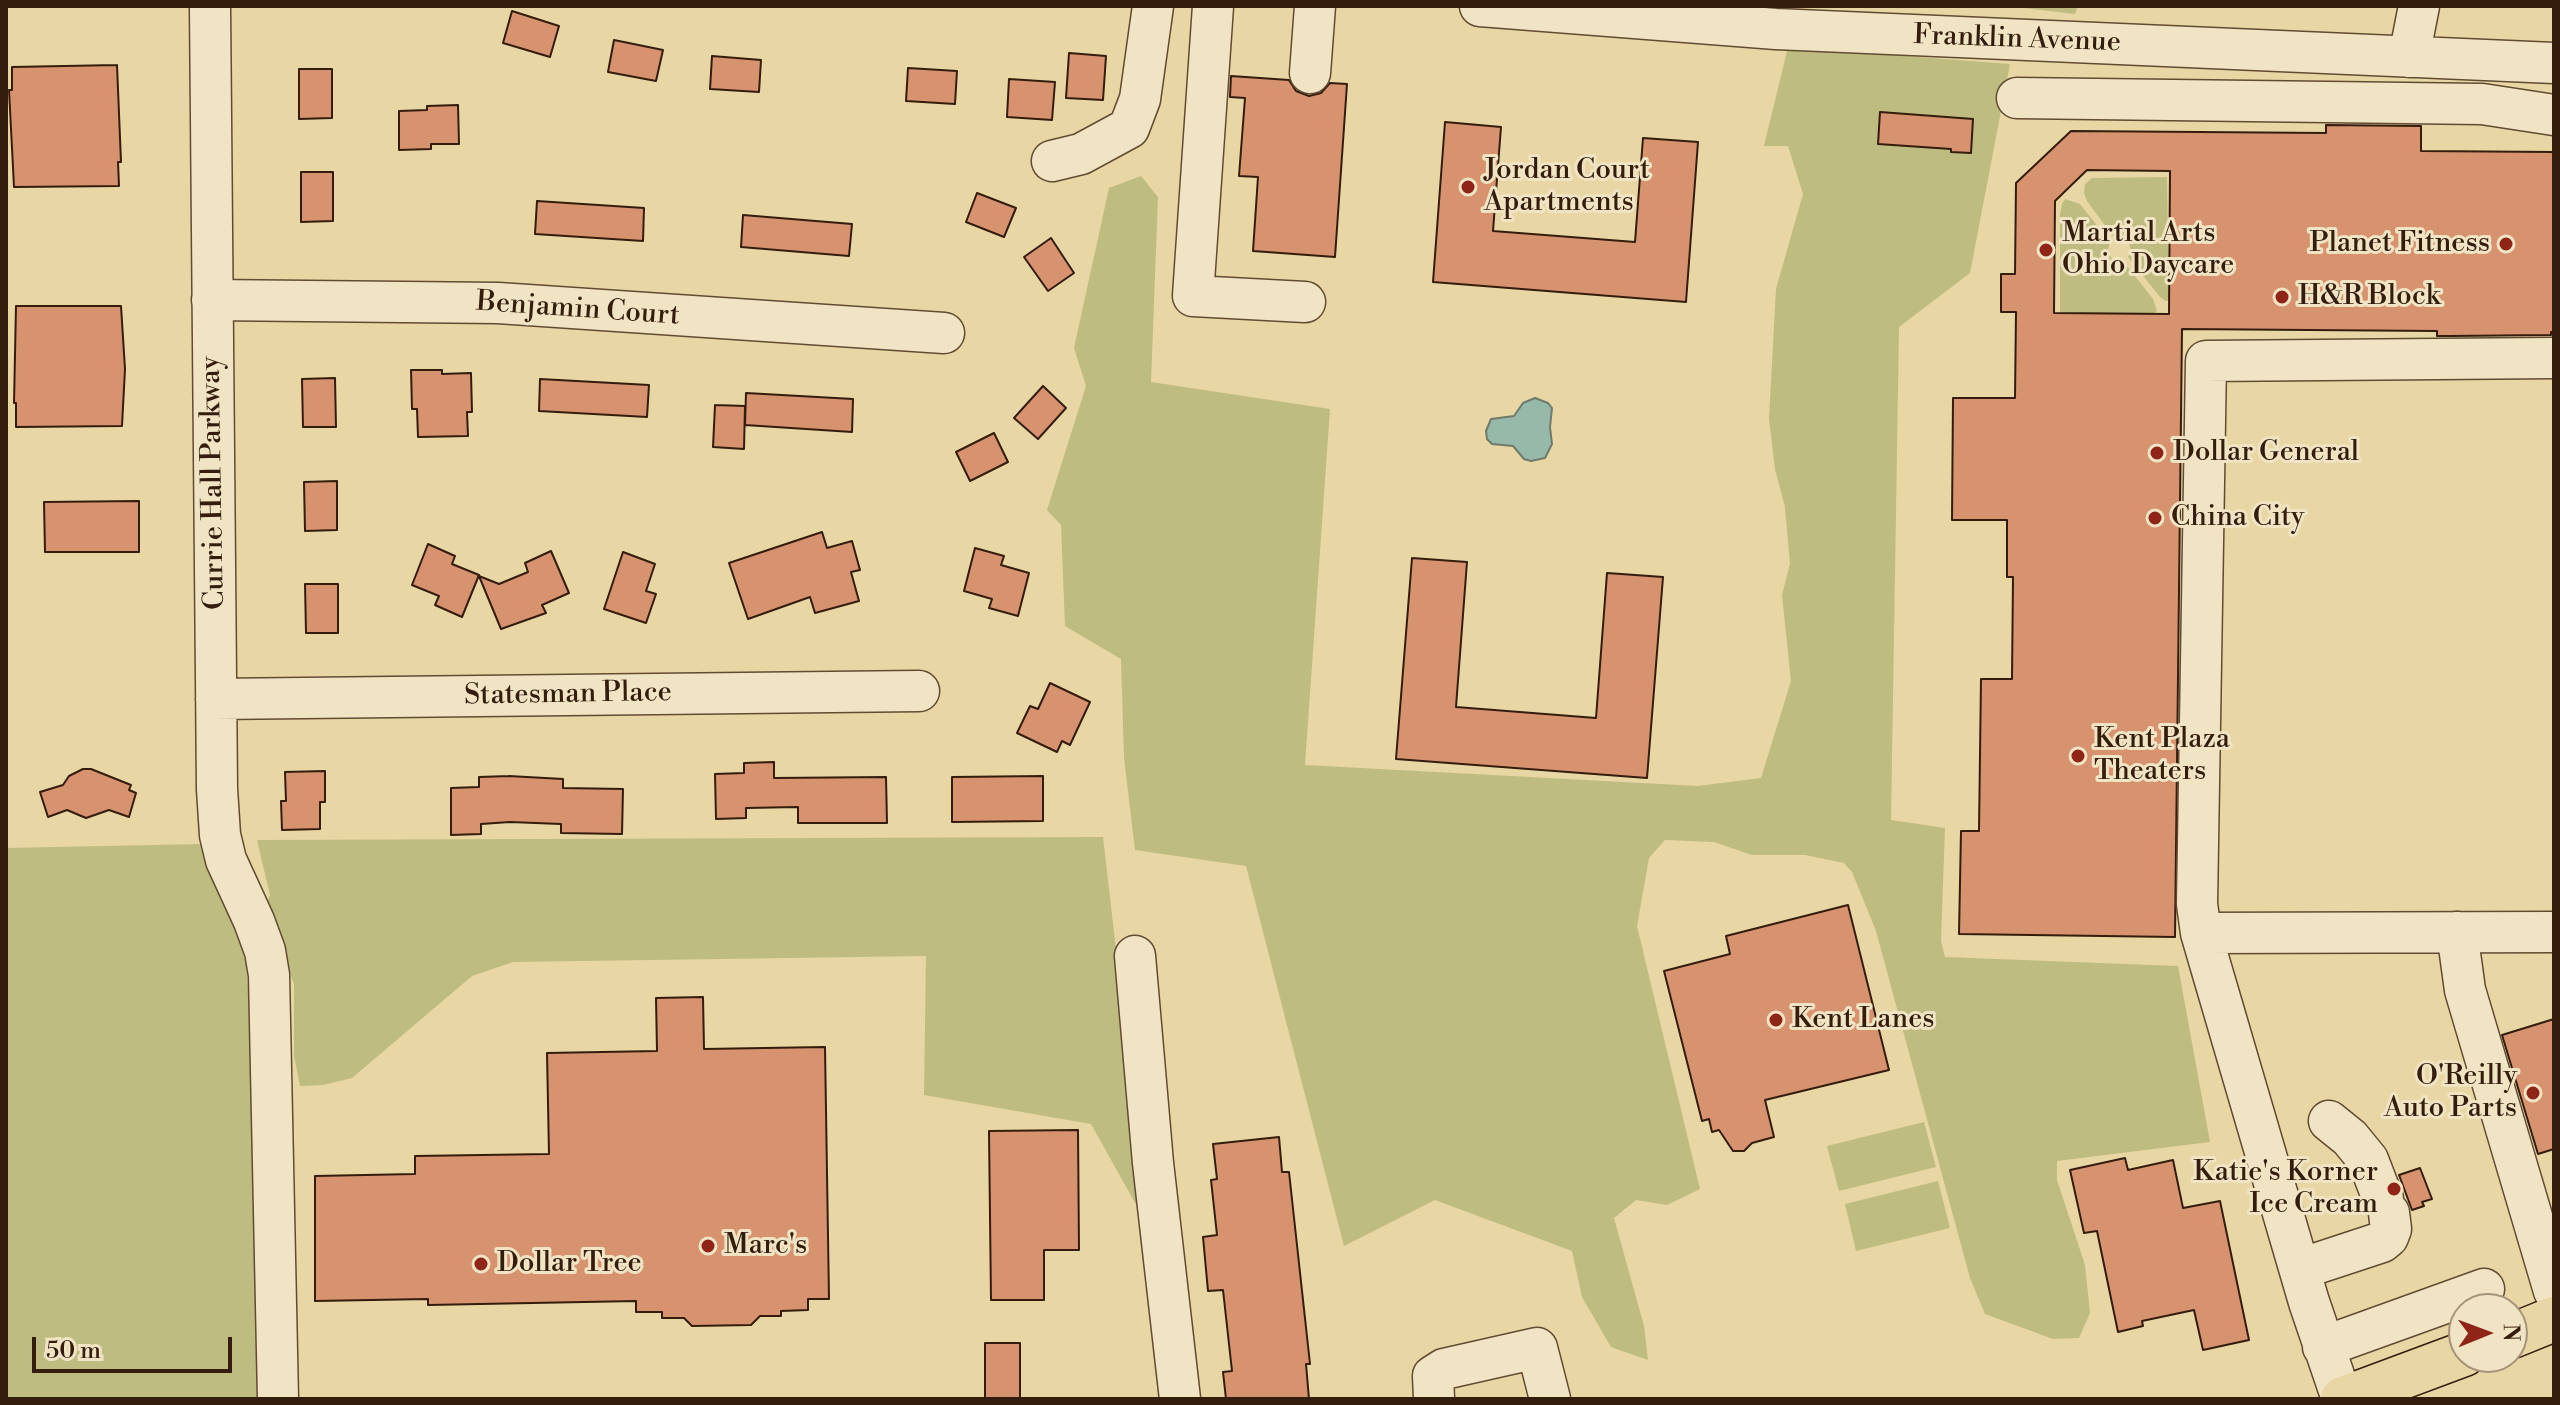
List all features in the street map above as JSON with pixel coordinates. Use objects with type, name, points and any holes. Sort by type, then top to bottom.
[{"type":"main road","points":[[2528,1330],[2554,1319]]},
{"type":"main road","points":[[2343,1399],[2448,1360]]},
{"type":"street","name":"Currie Hall Parkway","points":[[210,6],[220,835],[226,860],[265,951],[271,1003],[278,1399]]},
{"type":"street","points":[[1052,161],[1081,154],[1129,128],[1140,99],[1153,6]]},
{"type":"street","points":[[1213,6],[1193,296],[1305,302]]},
{"type":"street","points":[[1310,73],[1315,6]]},
{"type":"street","name":"Franklin Avenue","points":[[1480,6],[1790,30],[2554,63]]},
{"type":"street","points":[[2409,57],[2419,6]]},
{"type":"street","points":[[2017,98],[2482,104],[2554,115]]},
{"type":"street","name":"Benjamin Court","points":[[212,300],[498,303],[944,333]]},
{"type":"street","points":[[2343,1399],[2323,1347],[2201,933],[2195,880],[2206,361],[2554,358]]},
{"type":"street","name":"Statesman Place","points":[[216,699],[919,691]]},
{"type":"street","points":[[2457,932],[2465,990],[2542,1204],[2554,1291]]},
{"type":"street","points":[[2201,933],[2554,932]]},
{"type":"street","points":[[1135,956],[1153,1163],[1180,1399]]},
{"type":"street","points":[[2300,1269],[2382,1242],[2391,1229],[2386,1206],[2368,1160],[2350,1138],[2329,1121]]},
{"type":"street","points":[[2323,1347],[2484,1289]]},
{"type":"street","points":[[1434,1399],[1433,1376],[1444,1369],[1537,1348],[1550,1399]]},
{"type":"shaded area","points":[[2007,6],[2078,6],[2075,14]]},
{"type":"shaded area","points":[[1788,47],[2010,64],[1970,273],[1899,327],[1891,820],[1945,828],[1941,941],[1945,957],[2178,966],[2210,1142],[2057,1161],[2057,1180],[2085,1265],[2090,1313],[2079,1338],[2053,1339],[1985,1314],[1970,1278],[1876,931],[1852,872],[1844,863],[1805,855],[1752,855],[1714,842],[1665,840],[1649,858],[1637,926],[1700,1189],[1667,1205],[1636,1200],[1614,1218],[1644,1326],[1648,1360],[1611,1347],[1582,1297],[1572,1251],[1435,1200],[1344,1246],[1246,866],[1135,850],[1124,758],[1121,659],[1065,626],[1061,525],[1047,510],[1086,386],[1074,348],[1109,188],[1141,176],[1158,197],[1151,382],[1330,409],[1305,765],[1698,786],[1761,778],[1791,681],[1782,595],[1790,564],[1785,507],[1775,469],[1769,419],[1776,289],[1803,194],[1788,146],[1764,146]]},
{"type":"shaded area","points":[[2167,177],[2169,300],[2166,301],[2128,257],[2131,251],[2129,243],[2124,238],[2115,239],[2084,193],[2085,184],[2092,178]]},
{"type":"shaded area","points":[[2065,199],[2080,204],[2110,242],[2108,250],[2111,258],[2123,261],[2153,299],[2157,311],[2153,314],[2060,313],[2060,214]]},
{"type":"shaded area","points":[[1535,398],[1552,408],[1552,444],[1545,458],[1524,459],[1513,446],[1492,444],[1487,439],[1486,431],[1491,419],[1514,416],[1523,403]]},
{"type":"shaded area","points":[[1103,837],[1148,1226],[1091,1124],[924,1095],[926,956],[513,962],[472,976],[352,1078],[323,1085],[300,1086],[294,1056],[294,985],[267,901],[270,895],[257,840]]},
{"type":"shaded area","points":[[203,844],[230,906],[246,964],[256,1080],[258,1399],[6,1399],[6,848]]},
{"type":"shaded area","points":[[1924,1122],[1936,1167],[1839,1191],[1827,1146]]},
{"type":"shaded area","points":[[1938,1181],[1950,1228],[1856,1251],[1845,1204]]},
{"type":"building","points":[[512,11],[559,26],[550,57],[503,43]]},
{"type":"building","points":[[614,40],[663,50],[656,81],[608,72]]},
{"type":"building","points":[[1069,53],[1106,56],[1103,100],[1066,98]]},
{"type":"building","points":[[712,56],[761,60],[759,92],[710,89]]},
{"type":"building","points":[[117,65],[119,186],[14,187],[9,90],[12,90],[12,67]]},
{"type":"building","points":[[908,68],[957,71],[955,104],[906,101]]},
{"type":"building","points":[[299,69],[332,69],[332,118],[299,119]]},
{"type":"building","points":[[1231,76],[1289,80],[1296,91],[1309,96],[1321,93],[1330,83],[1347,84],[1335,257],[1253,251],[1258,177],[1239,176],[1245,98],[1230,97]]},
{"type":"building","points":[[1009,79],[1055,82],[1052,120],[1007,117]]},
{"type":"building","points":[[458,105],[459,144],[431,144],[431,149],[399,150],[399,111]]},
{"type":"building","points":[[1880,112],[1973,119],[1971,153],[1878,144]]},
{"type":"building","name":"Jordan Court Apartments","points":[[1445,122],[1501,127],[1493,231],[1635,242],[1643,138],[1698,142],[1686,302],[1433,282]]},
{"type":"building","points":[[2326,125],[2421,126],[2421,151],[2554,152],[2554,332],[2551,335],[2437,336],[2437,331],[2182,329],[2175,937],[1959,934],[1961,831],[1979,831],[1981,679],[2012,679],[2013,577],[2007,577],[2007,520],[1952,520],[1953,398],[2015,398],[2016,312],[2001,312],[2001,274],[2015,274],[2016,183],[2071,131],[2326,133]],"holes":[[[2087,170],[2170,171],[2169,314],[2054,313],[2055,201]]]},
{"type":"building","points":[[301,172],[333,172],[333,221],[301,222]]},
{"type":"building","points":[[977,193],[1016,208],[1004,237],[966,222]]},
{"type":"building","points":[[537,201],[644,208],[643,241],[535,234]]},
{"type":"building","points":[[743,215],[852,224],[849,256],[741,247]]},
{"type":"building","points":[[1051,238],[1074,273],[1048,291],[1024,257]]},
{"type":"building","points":[[16,306],[121,306],[125,369],[122,426],[16,427]]},
{"type":"building","points":[[411,370],[442,370],[442,374],[471,373],[472,412],[467,412],[468,436],[418,437],[417,409],[412,409]]},
{"type":"building","points":[[335,378],[336,427],[303,427],[302,379]]},
{"type":"building","points":[[540,379],[649,385],[647,417],[539,411]]},
{"type":"building","points":[[1043,386],[1066,408],[1038,439],[1014,418]]},
{"type":"building","points":[[746,393],[853,399],[852,432],[745,425]]},
{"type":"building","points":[[715,405],[745,406],[744,449],[713,447]]},
{"type":"building","points":[[994,433],[1008,462],[970,481],[956,452]]},
{"type":"building","points":[[337,481],[337,530],[305,531],[304,482]]},
{"type":"building","points":[[139,501],[139,552],[45,552],[44,502]]},
{"type":"building","points":[[822,532],[827,548],[852,541],[860,570],[851,572],[859,601],[815,613],[810,597],[748,619],[729,563]]},
{"type":"building","points":[[428,544],[455,556],[452,564],[479,575],[462,617],[435,605],[439,596],[412,585]]},
{"type":"building","points":[[975,548],[1004,556],[1001,565],[1029,573],[1018,616],[989,608],[992,599],[964,591]]},
{"type":"building","points":[[551,551],[569,593],[542,605],[546,613],[501,629],[479,576],[499,584],[528,572],[525,563]]},
{"type":"building","points":[[623,552],[655,564],[646,591],[656,594],[646,623],[604,609]]},
{"type":"building","points":[[1412,558],[1467,562],[1456,707],[1596,718],[1607,573],[1663,577],[1647,778],[1396,759]]},
{"type":"building","points":[[305,584],[338,584],[338,633],[306,633]]},
{"type":"building","points":[[1050,683],[1090,702],[1070,745],[1062,741],[1057,752],[1017,733],[1030,706],[1038,709]]},
{"type":"building","points":[[774,762],[774,778],[886,777],[887,823],[798,823],[798,807],[746,808],[746,818],[716,819],[715,774],[744,773],[744,763]]},
{"type":"building","points":[[83,769],[91,769],[131,785],[129,790],[136,793],[129,817],[109,810],[86,818],[67,810],[48,817],[40,792],[63,785],[69,776]]},
{"type":"building","points":[[325,771],[325,802],[320,802],[320,829],[282,830],[281,801],[286,801],[285,772]]},
{"type":"building","points":[[1043,776],[1043,821],[952,822],[952,777]]},
{"type":"building","points":[[479,777],[563,779],[563,788],[623,789],[622,834],[561,833],[561,824],[510,822],[481,824],[481,834],[451,835],[451,788],[479,787]]},
{"type":"building","name":"Kent Lanes","points":[[1848,905],[1889,1070],[1765,1100],[1774,1137],[1752,1143],[1744,1151],[1733,1151],[1719,1130],[1712,1132],[1709,1119],[1702,1121],[1664,971],[1730,954],[1726,936]]},
{"type":"building","points":[[703,997],[704,1049],[825,1047],[829,1299],[808,1299],[808,1310],[781,1311],[781,1316],[760,1316],[751,1325],[692,1326],[684,1318],[662,1318],[662,1312],[636,1312],[636,1301],[428,1305],[428,1299],[315,1301],[315,1176],[415,1174],[415,1156],[549,1154],[547,1053],[657,1051],[656,998]]},
{"type":"building","name":"O'Reilly Auto Parts","points":[[2554,1019],[2554,1149],[2538,1154],[2502,1035]]},
{"type":"building","points":[[1078,1130],[1079,1250],[1044,1250],[1044,1300],[991,1300],[989,1131]]},
{"type":"building","points":[[1279,1137],[1282,1172],[1289,1172],[1310,1364],[1306,1364],[1309,1399],[1226,1399],[1223,1372],[1232,1371],[1223,1290],[1208,1291],[1203,1237],[1217,1235],[1211,1180],[1217,1179],[1213,1144]]},
{"type":"building","points":[[2125,1158],[2128,1170],[2173,1160],[2183,1208],[2220,1201],[2249,1340],[2203,1350],[2194,1310],[2142,1321],[2143,1326],[2118,1332],[2097,1231],[2084,1233],[2070,1170]]},
{"type":"building","points":[[2420,1168],[2432,1199],[2412,1210],[2399,1175]]},
{"type":"building","points":[[985,1343],[1020,1343],[1020,1399],[985,1399]]},
{"type":"place","name":"Jordan Court Apartments","points":[[1468,187]]},
{"type":"place","name":"Planet Fitness","points":[[2506,244]]},
{"type":"place","name":"Martial Arts Ohio Daycare","points":[[2046,250]]},
{"type":"place","name":"H&R Block","points":[[2282,297]]},
{"type":"place","name":"Dollar General","points":[[2157,453]]},
{"type":"place","name":"China City","points":[[2155,518]]},
{"type":"place","name":"Kent Plaza Theaters","points":[[2078,756]]},
{"type":"place","name":"Kent Lanes","points":[[1776,1020]]},
{"type":"place","name":"O'Reilly Auto Parts","points":[[2533,1093]]},
{"type":"place","name":"Katie's Korner Ice Cream","points":[[2394,1189]]},
{"type":"place","name":"Marc's","points":[[708,1246]]},
{"type":"place","name":"Dollar Tree","points":[[481,1264]]}]
